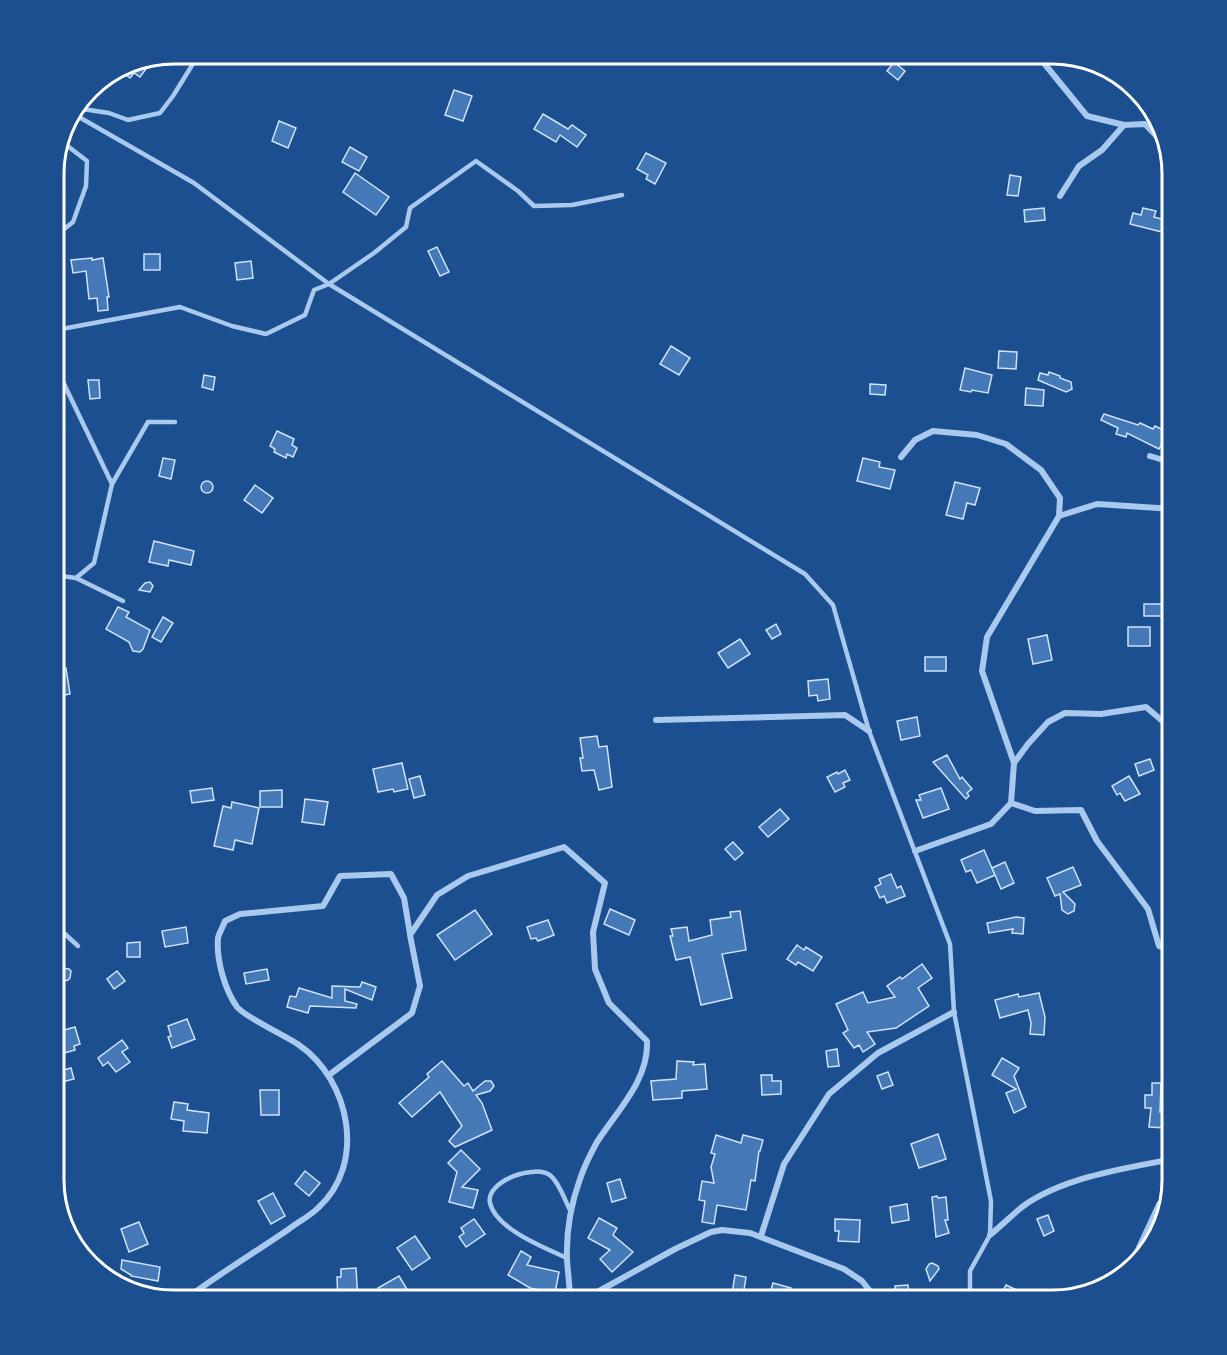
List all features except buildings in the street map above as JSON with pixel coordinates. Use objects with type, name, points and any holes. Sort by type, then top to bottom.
[{"type":"street","points":[[1045,65],[1087,117],[1124,125],[1145,124],[1156,136]]},
{"type":"street","points":[[1059,196],[1080,166],[1102,150],[1124,125]]},
{"type":"street","points":[[901,457],[915,440],[933,431],[976,435],[1006,444],[1041,470],[1060,498],[1059,516],[987,637],[982,671],[1014,763],[1011,803],[991,824],[915,851]]},
{"type":"street","points":[[1150,456],[1162,460]]},
{"type":"street","points":[[1059,516],[1097,504],[1162,508]]},
{"type":"street","points":[[1014,763],[1048,722],[1065,713],[1101,714],[1146,707],[1162,721]]},
{"type":"street","points":[[656,720],[845,715],[869,731]]},
{"type":"street","points":[[1011,803],[1035,811],[1081,810],[1097,841],[1148,909],[1159,946],[1162,947]]},
{"type":"street","points":[[410,935],[437,895],[468,876],[564,847],[605,883],[593,932],[595,969],[609,1003],[647,1041],[648,1055],[633,1090],[596,1143],[580,1178],[571,1212],[567,1258],[569,1290]]},
{"type":"street","points":[[197,1290],[319,1208],[335,1187],[344,1167],[348,1145],[345,1116],[329,1076],[301,1046],[238,1009],[222,976],[218,937],[225,921],[240,914],[322,906],[340,876],[391,874],[404,898],[420,986],[412,1013],[329,1076]]},
{"type":"street","points":[[761,1236],[784,1164],[829,1094],[878,1053],[954,1012]]},
{"type":"street","points":[[990,1235],[1023,1206],[1046,1194],[1077,1181],[1162,1162]]},
{"type":"street","points":[[602,1290],[675,1249],[711,1232],[722,1230],[761,1236],[844,1269],[862,1281],[869,1290]]},
{"type":"lane","points":[[85,109],[109,113],[128,120],[160,113],[193,64]]},
{"type":"lane","points":[[80,118],[194,183],[330,284],[805,574],[833,605],[869,731],[950,944],[954,1012],[991,1201],[990,1235],[970,1271],[970,1290]]},
{"type":"lane","points":[[65,228],[73,222],[86,186],[87,160],[68,146]]},
{"type":"lane","points":[[65,328],[180,307],[232,326],[266,334],[305,315],[314,290],[330,284],[374,253],[406,226],[410,208],[476,161],[518,191],[534,206],[572,205],[622,195]]},
{"type":"lane","points":[[65,385],[112,484]]},
{"type":"lane","points":[[76,578],[94,563],[112,484],[148,422],[175,422]]},
{"type":"lane","points":[[65,576],[76,578],[123,601]]},
{"type":"lane","points":[[64,933],[78,946]]},
{"type":"lane","points":[[567,1258],[518,1234],[499,1218],[490,1205],[490,1196],[497,1185],[509,1179],[537,1171],[543,1172],[550,1176],[559,1188],[571,1212]]},
{"type":"lane","points":[[1136,1252],[1161,1202]]}]
